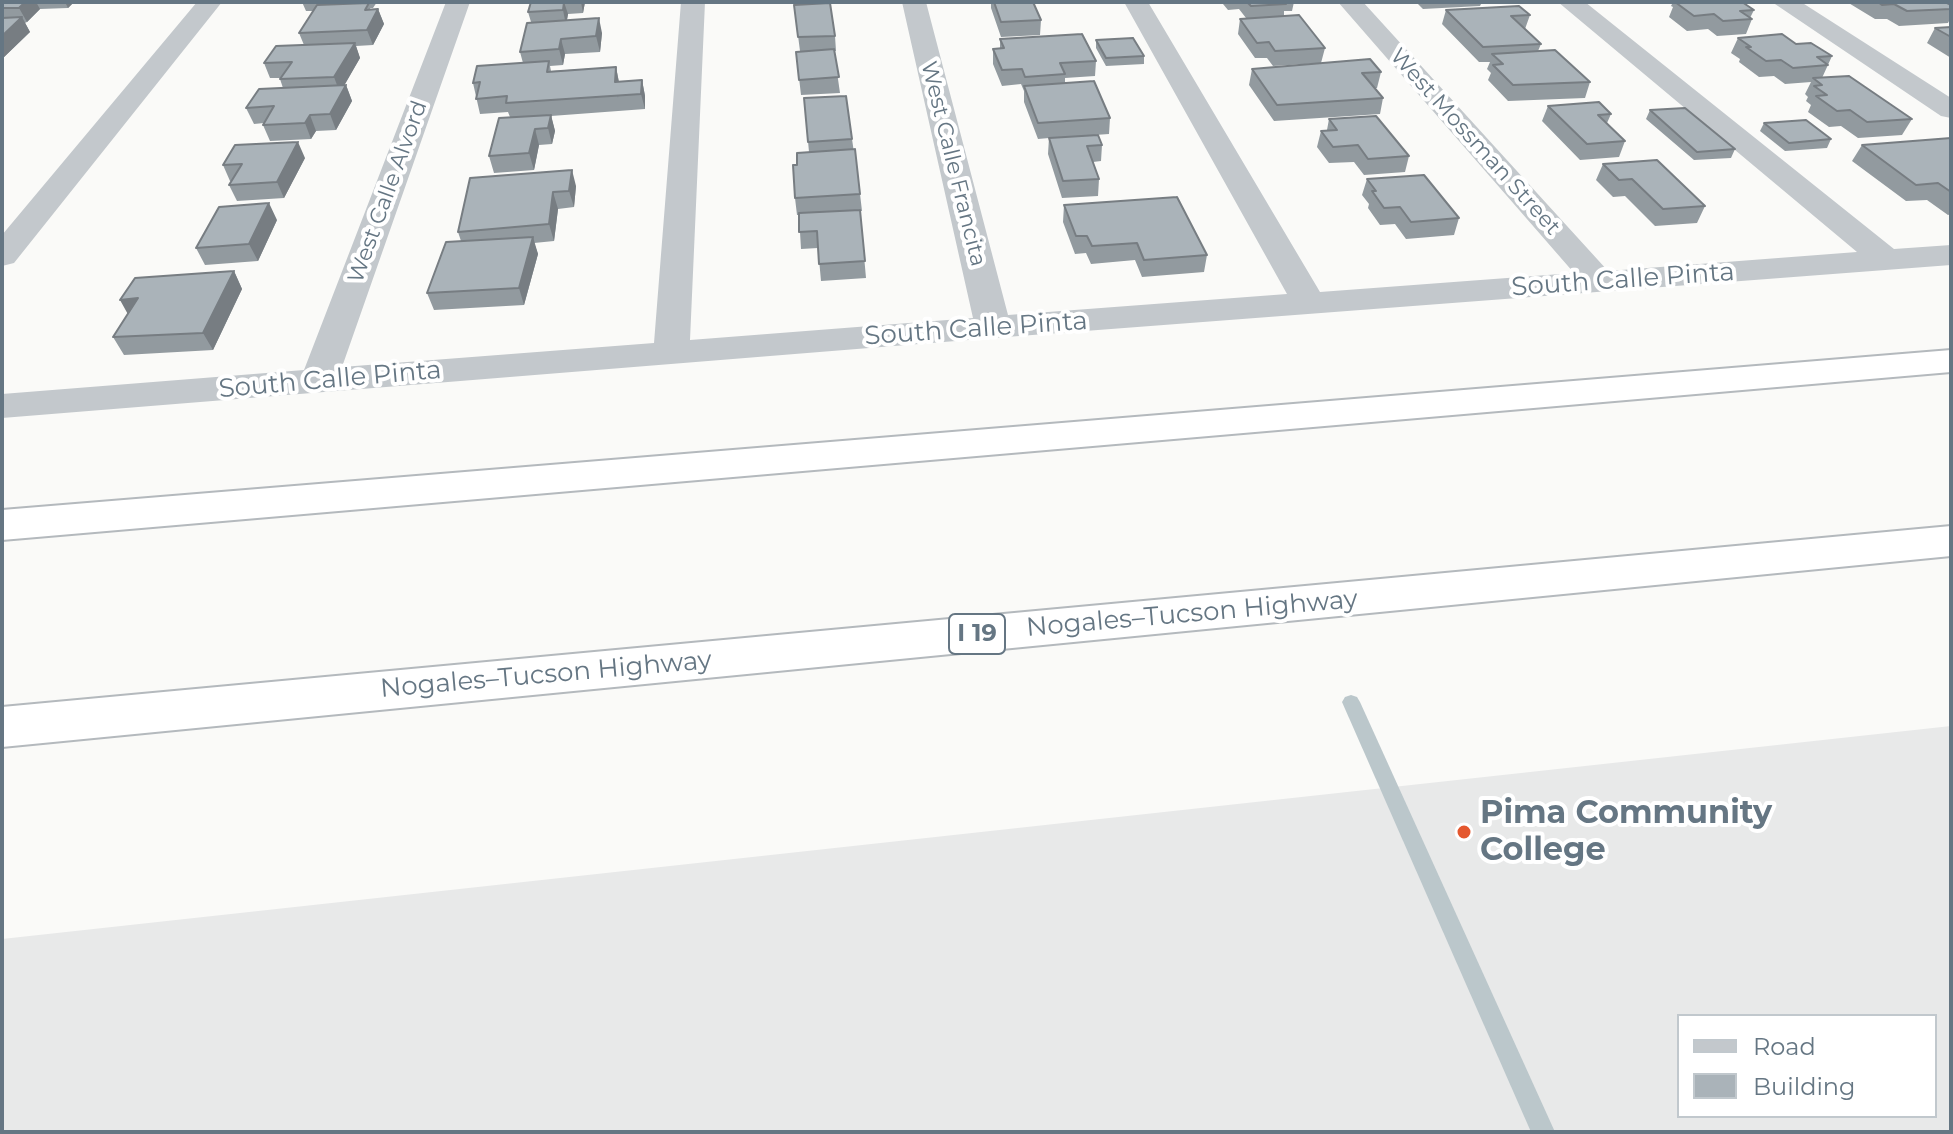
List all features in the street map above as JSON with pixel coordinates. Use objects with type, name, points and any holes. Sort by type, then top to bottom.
[{"type":"highway","points":[[2,525],[1951,361]]},
{"type":"highway","name":"Nogales–Tucson Highway","points":[[2,727],[1951,541]]},
{"type":"street","points":[[2,256],[210,2]]},
{"type":"street","name":"West Calle Alvord","points":[[318,382],[458,2]]},
{"type":"street","points":[[671,353],[693,2]]},
{"type":"street","name":"West Calle Francita","points":[[914,2],[993,327]]},
{"type":"street","points":[[1136,2],[1310,304]]},
{"type":"street","name":"West Mossman Street","points":[[1350,2],[1600,282]]},
{"type":"street","points":[[1570,2],[1887,260]]},
{"type":"street","points":[[1784,2],[1951,110]]},
{"type":"street","name":"South Calle Pinta","points":[[2,406],[1951,255]]},
{"type":"shaded area","name":"Pima Community College","points":[[1951,726],[1951,1132],[2,1132],[2,939]]},
{"type":"building","points":[[2,2],[25,2],[19,8],[2,8]]},
{"type":"building","points":[[531,2],[564,2],[563,10],[528,12]]},
{"type":"building","points":[[994,2],[1033,2],[1041,20],[1001,22]]},
{"type":"building","points":[[1247,2],[1284,2],[1286,4],[1251,6]]},
{"type":"building","points":[[1675,2],[1742,2],[1754,10],[1740,11],[1752,19],[1723,21],[1714,14],[1694,16]]},
{"type":"building","points":[[1878,2],[1945,2],[1951,5],[1951,9],[1907,11],[1894,4],[1882,5]]},
{"type":"building","points":[[369,3],[365,10],[378,9],[367,30],[299,33],[317,5]]},
{"type":"building","points":[[830,3],[835,36],[798,37],[794,5]]},
{"type":"building","points":[[1519,6],[1530,15],[1511,16],[1541,44],[1483,47],[1446,10]]},
{"type":"building","points":[[1299,15],[1325,48],[1275,51],[1269,42],[1257,43],[1240,19]]},
{"type":"building","points":[[22,17],[2,36],[2,18]]},
{"type":"building","points":[[599,18],[596,36],[561,39],[559,49],[520,52],[527,23]]},
{"type":"building","points":[[1951,27],[1951,37],[1935,28]]},
{"type":"building","points":[[1082,34],[1096,61],[1060,63],[1065,74],[1025,77],[1022,69],[1002,70],[993,49],[1004,48],[1000,39]]},
{"type":"building","points":[[1782,34],[1796,44],[1811,43],[1832,56],[1817,57],[1828,65],[1793,68],[1781,60],[1766,61],[1738,38]]},
{"type":"building","points":[[1133,38],[1144,56],[1106,58],[1096,40]]},
{"type":"building","points":[[355,43],[334,77],[280,79],[292,62],[264,63],[276,46]]},
{"type":"building","points":[[834,49],[839,77],[799,80],[796,52]]},
{"type":"building","points":[[1555,50],[1590,82],[1513,85],[1493,65],[1503,64],[1492,54]]},
{"type":"building","points":[[1370,59],[1381,72],[1362,73],[1383,98],[1277,105],[1252,69]]},
{"type":"building","points":[[549,61],[547,72],[616,67],[615,82],[642,80],[641,94],[506,103],[507,96],[476,99],[480,82],[473,83],[477,66]]},
{"type":"building","points":[[1849,76],[1912,119],[1867,122],[1850,110],[1837,111],[1816,96],[1827,95],[1814,86],[1822,85],[1813,78]]},
{"type":"building","points":[[1094,81],[1110,118],[1038,123],[1024,86]]},
{"type":"building","points":[[346,85],[330,114],[310,115],[305,123],[263,125],[274,106],[246,108],[259,89]]},
{"type":"building","points":[[846,96],[852,139],[808,142],[804,98]]},
{"type":"building","points":[[1599,102],[1611,114],[1598,115],[1625,141],[1587,144],[1548,106]]},
{"type":"building","points":[[1685,108],[1735,149],[1697,152],[1650,110]]},
{"type":"building","points":[[551,115],[548,128],[535,129],[529,153],[489,156],[499,118]]},
{"type":"building","points":[[1376,116],[1409,156],[1368,159],[1358,145],[1333,147],[1321,131],[1337,130],[1329,119]]},
{"type":"building","points":[[1806,120],[1831,139],[1789,143],[1764,123]]},
{"type":"building","points":[[1098,135],[1102,145],[1087,146],[1099,179],[1063,181],[1049,138]]},
{"type":"building","points":[[1951,138],[1951,192],[1938,183],[1916,185],[1862,145]]},
{"type":"building","points":[[298,142],[277,182],[229,185],[242,164],[223,165],[235,145]]},
{"type":"building","points":[[855,149],[860,194],[795,198],[793,165],[797,165],[797,153]]},
{"type":"building","points":[[1657,160],[1705,206],[1663,209],[1632,179],[1619,180],[1603,164]]},
{"type":"building","points":[[572,170],[569,191],[553,192],[549,224],[458,232],[470,178]]},
{"type":"building","points":[[1424,175],[1459,218],[1411,222],[1400,207],[1384,208],[1367,179]]},
{"type":"building","points":[[1177,197],[1207,255],[1144,260],[1137,243],[1092,246],[1087,236],[1076,236],[1064,205]]},
{"type":"building","points":[[269,203],[249,244],[196,248],[219,207]]},
{"type":"building","points":[[860,210],[865,261],[819,264],[817,231],[799,232],[799,213]]},
{"type":"building","points":[[533,237],[519,288],[427,293],[446,242]]},
{"type":"building","points":[[234,271],[203,333],[113,337],[138,298],[120,300],[135,278]]},
{"type":"waterway","points":[[1351,702],[1543,1132]]},
{"type":"place","name":"Pima Community College","points":[[1464,832]]}]
